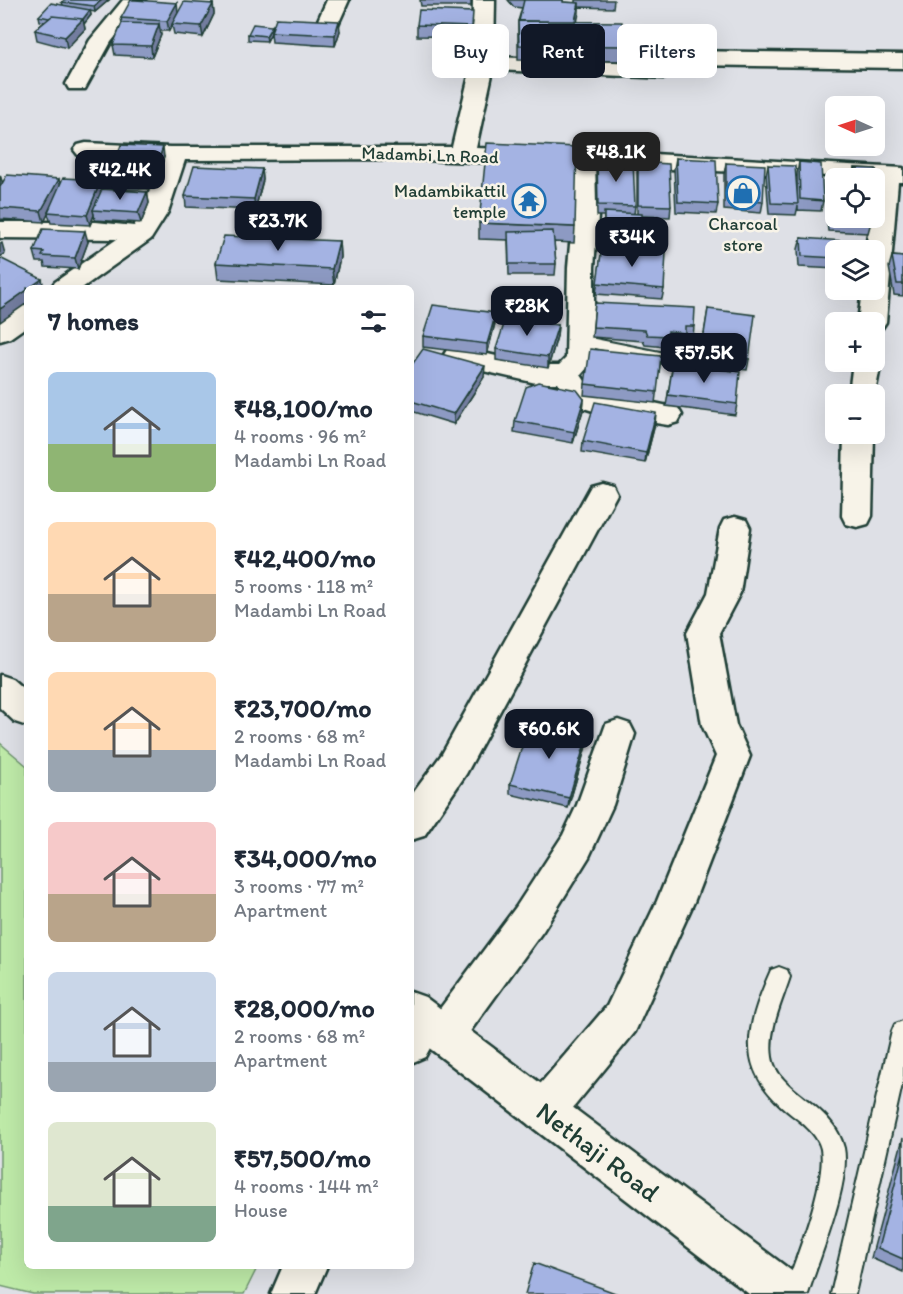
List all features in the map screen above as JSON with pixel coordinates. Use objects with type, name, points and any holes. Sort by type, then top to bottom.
[{"type":"street","points":[[77,84],[100,40],[134,0]]},
{"type":"street","points":[[321,38],[338,0]]},
{"type":"street","points":[[509,64],[665,71],[687,58],[903,61]]},
{"type":"street","points":[[462,155],[480,78]]},
{"type":"street","name":"Madambi Ln Road","points":[[86,150],[175,153],[399,152],[895,175]]},
{"type":"street","points":[[68,285],[142,234],[155,212],[175,153]]},
{"type":"street","points":[[458,356],[536,374],[566,374],[580,360],[581,267],[590,160]]},
{"type":"street","points":[[874,312],[895,175]]},
{"type":"street","points":[[0,230],[96,230],[142,234]]},
{"type":"street","points":[[0,332],[24,316]]},
{"type":"street","points":[[566,374],[581,397],[606,405],[668,415]]},
{"type":"street","points":[[857,516],[859,444]]},
{"type":"street","points":[[414,821],[454,764],[602,494]]},
{"type":"street","points":[[544,1111],[621,1018],[675,902],[733,756],[719,725],[703,633],[724,593],[735,528]]},
{"type":"street","points":[[0,688],[24,709]]},
{"type":"street","points":[[422,1027],[553,884],[595,806],[618,734]]},
{"type":"street","name":"Nethaji Road","points":[[422,1027],[544,1111],[785,1294]]},
{"type":"street","points":[[293,1294],[304,1269]]},
{"type":"lane","points":[[580,341],[695,364]]},
{"type":"lane","points":[[779,977],[763,1032],[761,1055],[765,1073],[781,1093],[816,1120],[831,1141],[833,1164],[831,1182],[796,1294]]},
{"type":"lane","points":[[843,1294],[903,1031]]},
{"type":"green space","points":[[0,743],[24,763],[24,1269],[256,1269],[244,1294],[33,1294],[0,1286]]},
{"type":"building","points":[[65,0],[102,0],[94,6],[62,2]]},
{"type":"building","points":[[131,0],[177,3],[167,21],[121,18]]},
{"type":"building","points":[[524,0],[563,0],[563,2],[579,3],[575,21],[519,21]]},
{"type":"building","points":[[184,2],[213,4],[201,26],[172,24]]},
{"type":"building","points":[[51,3],[90,10],[83,19],[39,16]]},
{"type":"building","points":[[419,10],[473,12],[472,24],[417,25]]},
{"type":"building","points":[[52,16],[83,19],[65,37],[35,30]]},
{"type":"building","points":[[276,18],[339,21],[335,35],[271,32]]},
{"type":"building","points":[[518,21],[622,22],[622,24],[617,24],[617,46],[605,46],[605,24],[521,24],[521,45],[519,45]]},
{"type":"building","points":[[122,23],[159,24],[151,46],[113,45]]},
{"type":"building","points":[[253,24],[272,26],[266,36],[248,34]]},
{"type":"building","name":"Madambikattil temple","points":[[487,143],[577,147],[575,227],[479,223]]},
{"type":"building","points":[[121,145],[163,147],[152,179],[109,178]]},
{"type":"building","points":[[676,158],[716,160],[718,204],[678,202]]},
{"type":"building","points":[[597,159],[633,161],[635,206],[598,205]]},
{"type":"building","points":[[638,162],[669,164],[671,206],[638,205]]},
{"type":"building","points":[[799,162],[821,164],[823,201],[800,199]]},
{"type":"building","name":"Charcoal store","points":[[726,163],[765,165],[763,202],[726,199]]},
{"type":"building","points":[[768,165],[795,166],[798,204],[771,203]]},
{"type":"building","points":[[194,166],[262,169],[254,199],[185,196]]},
{"type":"building","points":[[7,175],[59,179],[41,211],[0,208],[0,187]]},
{"type":"building","points":[[63,178],[101,180],[87,215],[48,212]]},
{"type":"building","points":[[102,189],[147,192],[138,213],[93,210]]},
{"type":"building","points":[[604,212],[642,214],[642,237],[659,238],[659,248],[604,245]]},
{"type":"building","points":[[43,229],[85,231],[75,258],[42,256],[44,252],[34,251]]},
{"type":"building","points":[[553,231],[556,264],[509,264],[508,232]]},
{"type":"building","points":[[224,236],[339,241],[332,269],[216,263]]},
{"type":"building","points":[[801,238],[829,240],[825,240],[825,257],[802,256]]},
{"type":"building","points":[[602,247],[666,252],[664,289],[597,283]]},
{"type":"building","points":[[892,256],[903,257],[903,284],[897,284]]},
{"type":"building","points":[[0,258],[42,279],[33,285],[24,285],[24,292],[0,309]]},
{"type":"building","points":[[595,303],[695,308],[694,326],[685,326],[685,333],[668,331],[668,336],[647,335],[645,330],[593,327]]},
{"type":"building","points":[[433,305],[496,313],[487,344],[423,336]]},
{"type":"building","points":[[708,309],[755,315],[749,359],[701,353]]},
{"type":"building","points":[[506,318],[558,325],[548,357],[496,349]]},
{"type":"building","points":[[423,349],[485,366],[454,414],[414,402],[414,362]]},
{"type":"building","points":[[590,349],[661,356],[657,392],[585,384]]},
{"type":"building","points":[[673,363],[740,372],[737,404],[668,395]]},
{"type":"building","points":[[538,382],[577,390],[584,399],[574,432],[515,421],[526,387]]},
{"type":"building","points":[[595,402],[656,413],[646,453],[583,441]]},
{"type":"building","points":[[530,722],[587,736],[569,798],[510,784]]},
{"type":"building","points":[[903,1154],[903,1259],[878,1248]]},
{"type":"building","points":[[534,1263],[618,1294],[525,1294]]},
{"type":"place","name":"Charcoal store","points":[[743,193]]},
{"type":"place","name":"Madambikattil temple","points":[[529,201]]}]
